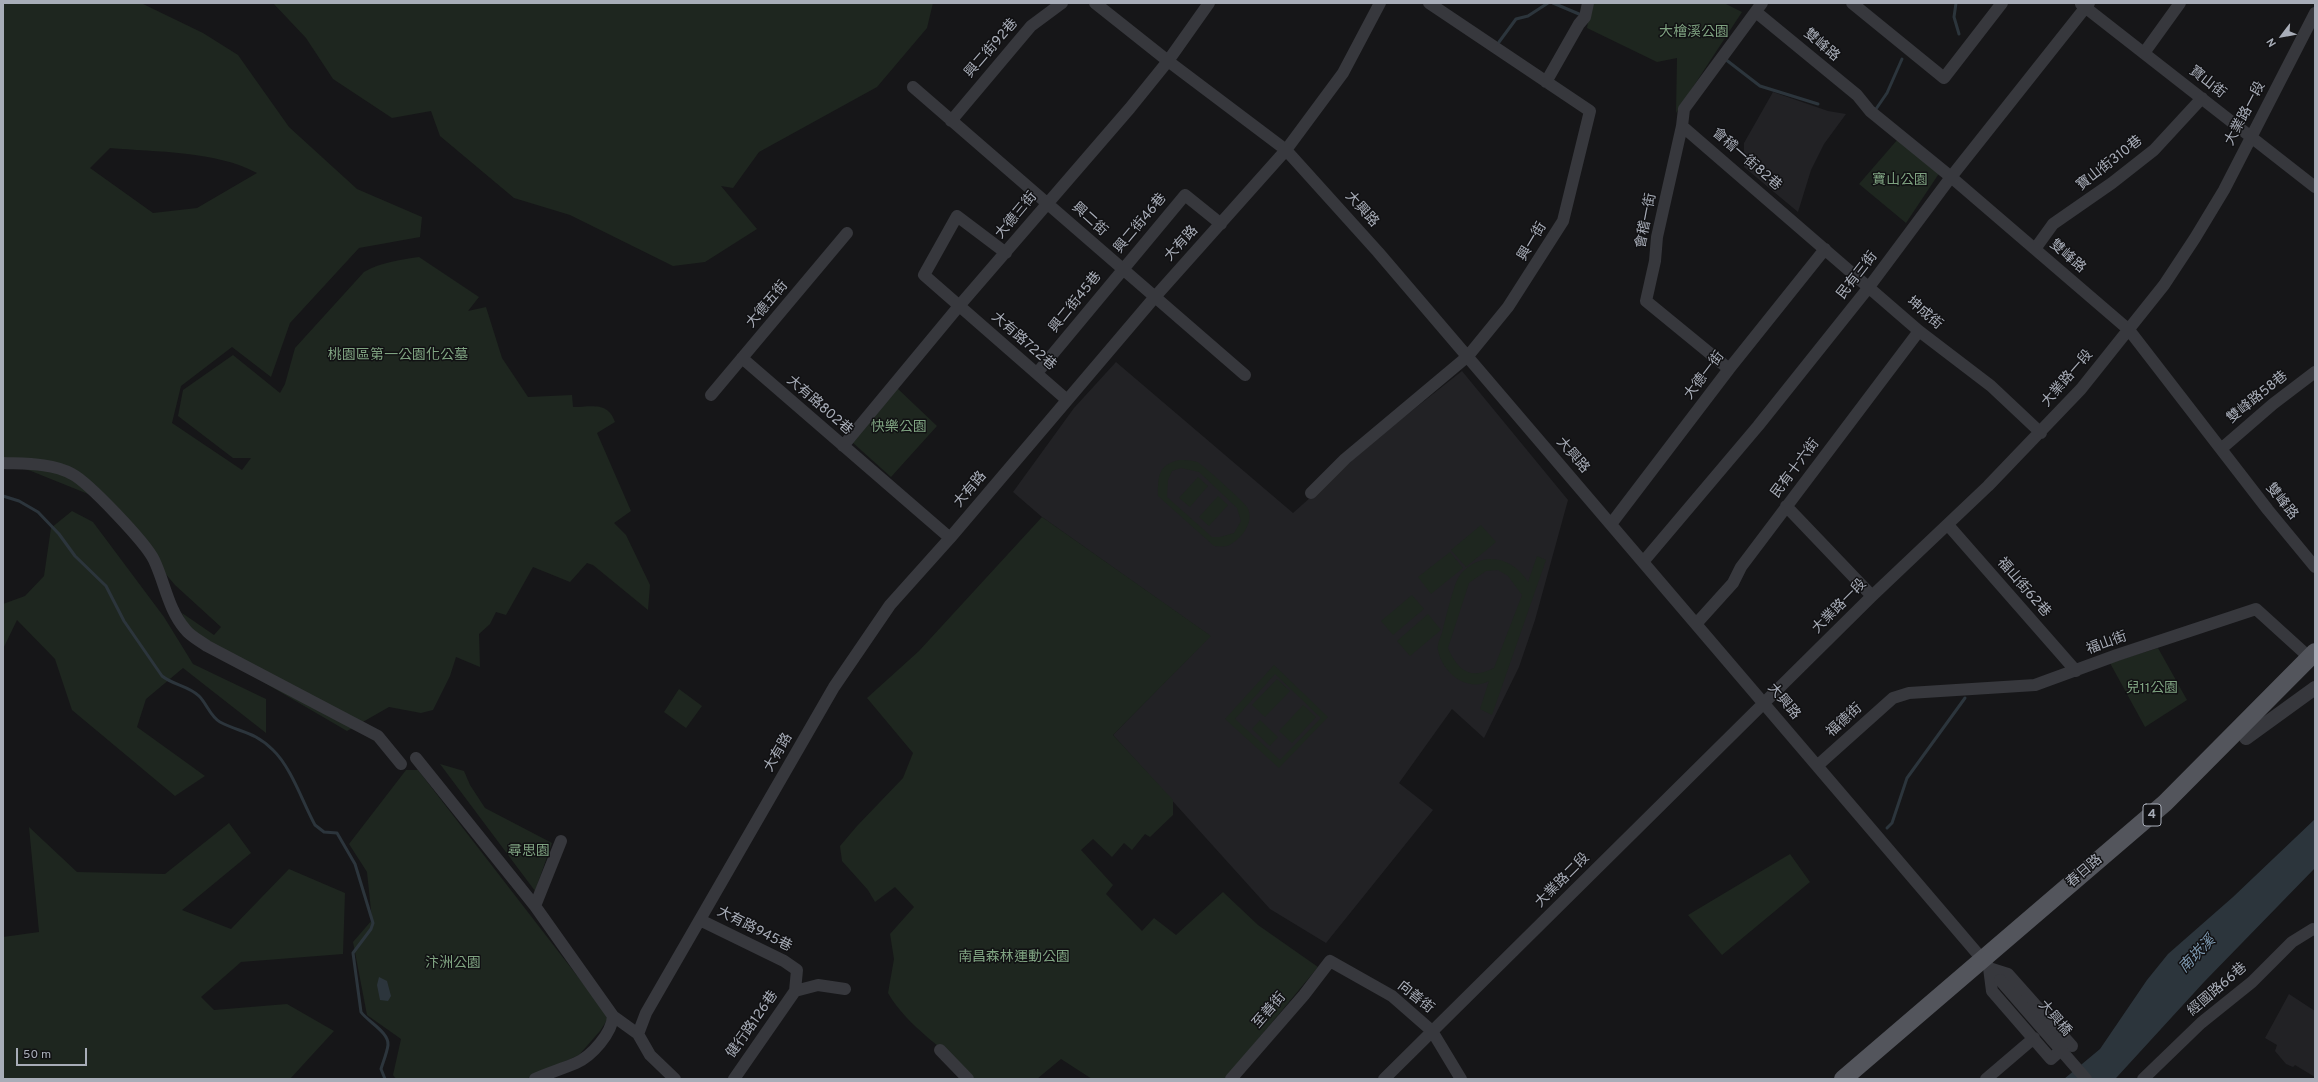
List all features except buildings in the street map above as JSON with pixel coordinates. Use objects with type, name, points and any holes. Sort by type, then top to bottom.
[{"type":"main road","name":"春日路","points":[[1860,1079],[2171,813],[2246,738],[2314,660]]},
{"type":"main road","name":"春日路","points":[[1843,1079],[1990,969],[2314,660]]},
{"type":"street","name":"興二街92巷","points":[[951,120],[1031,26],[1062,3]]},
{"type":"street","name":"大興路","points":[[1095,3],[1168,61],[1286,150],[1378,252],[1468,356],[1990,969]]},
{"type":"street","name":"大德三街","points":[[843,446],[959,306],[1006,253],[1048,202],[1090,156],[1168,61],[1209,3]]},
{"type":"street","name":"大有路","points":[[638,1034],[646,1013],[834,687],[867,636],[890,605],[950,538],[1154,298],[1286,150],[1343,72],[1380,3]]},
{"type":"street","name":"興一街","points":[[1311,493],[1345,458],[1468,356],[1512,301],[1563,222],[1590,111],[1429,3]]},
{"type":"street","points":[[1546,82],[1585,17],[1588,3]]},
{"type":"street","points":[[1852,3],[1944,78],[2002,3]]},
{"type":"street","points":[[2144,53],[2180,3]]},
{"type":"street","name":"寶山街","points":[[2085,5],[2315,187]]},
{"type":"street","name":"民有三街","points":[[1643,562],[1758,426],[1869,287],[1951,177],[2085,5]]},
{"type":"street","name":"雙峰路","points":[[1759,7],[1857,95],[1870,111],[1951,177],[2129,330],[2315,567]]},
{"type":"street","name":"會稽一街","points":[[1729,369],[1646,301],[1655,261],[1657,237],[1682,126],[1684,109],[1759,7]]},
{"type":"street","name":"大業路一段","points":[[1764,704],[1872,596],[1948,526],[2041,433],[2081,389],[2129,330],[2164,284],[2195,238],[2224,190],[2315,13]]},
{"type":"street","name":"興二街","points":[[912,87],[1048,202],[1122,271],[1246,375]]},
{"type":"street","name":"寶山街310巷","points":[[2035,249],[2052,224],[2112,183],[2154,150],[2202,98]]},
{"type":"street","name":"會稽一街82巷","points":[[1682,126],[1789,218]]},
{"type":"street","name":"興二街46巷","points":[[1122,271],[1185,195],[1221,224]]},
{"type":"street","name":"大有路722巷","points":[[1006,253],[957,216],[924,275],[1067,400]]},
{"type":"street","name":"坤成街","points":[[1789,218],[1919,330],[1990,386],[2041,433]]},
{"type":"street","name":"大德五街","points":[[711,395],[847,233]]},
{"type":"street","name":"大德一街","points":[[1611,524],[1729,369],[1825,248]]},
{"type":"street","name":"興二街45巷","points":[[1037,373],[1122,271]]},
{"type":"street","name":"民有十六街","points":[[1696,624],[1733,583],[1741,567],[1919,330]]},
{"type":"street","name":"大有路802巷","points":[[742,358],[950,538]]},
{"type":"street","name":"雙峰路58巷","points":[[2221,449],[2273,404],[2315,372]]},
{"type":"street","points":[[3,463],[43,465],[72,474],[102,499],[147,548],[154,559],[172,609],[185,630],[207,646],[378,736],[402,764]]},
{"type":"street","points":[[1786,506],[1872,596]]},
{"type":"street","name":"福山街62巷","points":[[1948,526],[2076,671]]},
{"type":"street","name":"福山街","points":[[1893,698],[1909,693],[2035,685],[2117,655],[2256,609],[2314,660]]},
{"type":"street","points":[[2246,738],[2315,688]]},
{"type":"street","name":"福德街","points":[[1817,766],[1893,698]]},
{"type":"street","name":"大業路二段","points":[[1384,1079],[1764,704]]},
{"type":"street","points":[[416,758],[535,906],[613,1016],[638,1034],[650,1055],[675,1079]]},
{"type":"street","points":[[535,906],[561,841]]},
{"type":"street","name":"大有路945巷","points":[[700,920],[784,961],[797,970],[795,991]]},
{"type":"street","name":"經國路66巷","points":[[2143,1079],[2201,1023],[2252,982],[2292,942],[2313,929],[2315,930]]},
{"type":"street","name":"向善街","points":[[1330,961],[1392,996],[1432,1031],[1461,1079]]},
{"type":"street","name":"至善街","points":[[1230,1079],[1299,1001],[1330,961]]},
{"type":"street","points":[[1990,969],[2008,974],[2070,1045],[2051,1059],[1992,991],[1990,969]]},
{"type":"street","name":"大興橋","points":[[1990,969],[2086,1079]]},
{"type":"street","name":"健行路126巷","points":[[734,1079],[795,991],[818,985],[845,989]]},
{"type":"street","points":[[535,1079],[577,1063],[589,1054],[612,1025],[613,1016]]},
{"type":"street","points":[[1986,1079],[2034,1038]]},
{"type":"street","points":[[940,1050],[968,1079]]},
{"type":"shaded area","points":[[1773,92],[1828,111],[1846,114],[1824,144],[1811,170],[1798,212],[1744,167],[1744,143]]},
{"type":"shaded area","points":[[1116,362],[1293,513],[1376,439],[1462,371],[1568,500],[1535,620],[1519,667],[1484,738],[1452,709],[1399,783],[1433,810],[1326,943],[1270,909],[1113,735],[1210,636],[1042,517],[1013,492],[1074,408]]},
{"type":"shaded area","points":[[2289,994],[2315,1011],[2315,1077],[2295,1065],[2293,1067],[2286,1064],[2275,1051],[2277,1045],[2265,1038]]},
{"type":"green space","name":"桃園區第一公園化公墓","points":[[3,3],[141,3],[203,33],[238,55],[289,127],[357,189],[422,217],[420,237],[359,248],[290,323],[271,377],[232,347],[181,386],[172,423],[242,470],[251,458],[233,458],[178,416],[183,390],[233,355],[280,393],[285,384],[295,348],[364,272],[398,260],[419,257],[479,297],[468,311],[486,307],[502,358],[528,397],[572,395],[573,407],[592,406],[603,408],[612,415],[615,422],[597,433],[631,511],[614,523],[626,535],[650,585],[648,610],[593,565],[587,563],[570,582],[533,567],[506,615],[496,612],[490,624],[479,634],[480,667],[456,657],[450,676],[433,710],[421,713],[389,707],[347,731],[193,641],[182,613],[214,635],[221,627],[175,585],[103,500],[31,471],[3,463]],"holes":[[[110,148],[205,156],[223,160],[257,173],[197,208],[153,213],[90,168]]]},
{"type":"green space","points":[[273,3],[933,3],[927,28],[877,87],[759,152],[733,188],[721,186],[757,229],[705,262],[673,266],[570,215],[514,198],[440,136],[431,111],[392,118],[333,79],[306,38]]},
{"type":"green space","name":"大檜溪公園","points":[[1591,3],[1724,3],[1742,12],[1676,113],[1677,58],[1657,62],[1587,28]]},
{"type":"green space","name":"寶山公園","points":[[1898,139],[1940,172],[1906,223],[1859,184]]},
{"type":"green space","name":"快樂公園","points":[[897,388],[937,426],[891,477],[852,442]]},
{"type":"green space","points":[[1179,460],[1190,460],[1197,462],[1247,507],[1250,519],[1248,525],[1237,540],[1232,544],[1227,546],[1214,546],[1158,496],[1158,483],[1161,472],[1163,468],[1172,462]],"holes":[[[1181,468],[1199,472],[1237,508],[1241,521],[1234,533],[1220,537],[1212,537],[1167,497],[1168,480],[1172,471]]]},
{"type":"green space","points":[[1198,477],[1208,486],[1190,507],[1179,498]]},
{"type":"green space","points":[[1218,496],[1228,505],[1209,526],[1199,517]]},
{"type":"green space","points":[[72,511],[93,522],[164,617],[193,664],[266,699],[266,733],[183,668],[146,699],[137,727],[205,776],[175,796],[72,710],[55,659],[17,620],[3,649],[3,604],[25,596],[44,576],[51,528]]},
{"type":"green space","name":"南昌森林運動公園","points":[[1042,517],[1211,636],[1113,735],[1173,800],[1173,815],[1150,837],[1145,834],[1132,850],[1124,843],[1112,857],[1093,839],[1081,850],[1113,885],[1106,894],[1142,931],[1154,918],[1176,935],[1223,892],[1258,925],[1318,967],[1225,1079],[1092,1079],[1061,1059],[1037,1079],[973,1079],[963,1068],[906,1017],[896,1006],[888,993],[894,959],[890,934],[914,907],[895,887],[875,902],[868,890],[842,861],[840,846],[903,778],[913,753],[867,698],[919,651]]},
{"type":"green space","points":[[1481,525],[1496,542],[1466,567],[1451,550]]},
{"type":"green space","points":[[1450,552],[1463,568],[1431,594],[1418,577]]},
{"type":"green space","points":[[1537,556],[1546,560],[1492,715],[1480,709],[1489,681],[1482,684],[1471,684],[1461,681],[1453,675],[1446,668],[1441,659],[1438,650],[1439,642],[1455,585],[1460,575],[1468,567],[1487,559],[1496,559],[1514,566],[1528,582]],"holes":[[[1498,570],[1508,576],[1522,595],[1494,668],[1486,672],[1478,673],[1466,671],[1456,663],[1448,648],[1469,583],[1486,571]]]},
{"type":"green space","points":[[1412,595],[1424,609],[1393,635],[1381,621]]},
{"type":"green space","points":[[1428,614],[1441,630],[1410,656],[1397,641]]},
{"type":"green space","name":"兒11公園","points":[[2158,648],[2187,700],[2145,727],[2110,663]]},
{"type":"green space","points":[[1274,665],[1328,717],[1279,768],[1225,719]],"holes":[[[1275,674],[1321,718],[1280,760],[1235,719]]]},
{"type":"green space","points":[[1277,679],[1290,691],[1265,717],[1252,705]]},
{"type":"green space","points":[[679,689],[702,706],[686,728],[664,712]]},
{"type":"green space","points":[[1303,705],[1316,717],[1292,743],[1279,731]]},
{"type":"green space","points":[[1260,720],[1278,737],[1270,746],[1252,729]]},
{"type":"green space","name":"尋思園","points":[[440,764],[464,771],[470,785],[485,808],[552,843],[535,891]]},
{"type":"green space","name":"汴洲公園","points":[[406,770],[418,770],[609,1017],[600,1031],[579,1055],[526,1079],[396,1079],[393,1075],[401,1039],[367,1015],[353,942],[372,920],[367,872],[349,844]]},
{"type":"green space","points":[[229,823],[251,853],[182,910],[231,929],[289,869],[345,893],[343,954],[241,962],[201,997],[214,1010],[287,1004],[334,1031],[290,1079],[3,1079],[3,937],[39,932],[29,827],[77,872],[165,874]]},
{"type":"green space","points":[[1790,854],[1810,882],[1722,955],[1688,915]]},
{"type":"water","name":"南崁溪","points":[[2315,819],[2315,868],[2204,982],[2117,1077],[2115,1079],[2064,1079],[2100,1049],[2147,980],[2168,954],[2233,897]]},
{"type":"water","points":[[379,977],[387,981],[391,996],[388,1001],[380,1000],[377,985]]},
{"type":"waterway","points":[[1499,42],[1516,19],[1528,16],[1548,3]]},
{"type":"waterway","points":[[1553,3],[1579,14]]},
{"type":"waterway","points":[[1956,3],[1954,17],[1959,34]]},
{"type":"waterway","points":[[1725,59],[1760,86],[1818,104]]},
{"type":"waterway","points":[[1876,109],[1887,93],[1902,59]]},
{"type":"waterway","points":[[3,496],[19,501],[38,512],[59,534],[75,556],[106,586],[124,621],[162,676],[199,696],[214,717],[220,722],[260,739],[273,750],[291,775],[315,825],[324,832],[337,833],[355,864],[373,923],[371,929],[353,953],[361,1012],[382,1031],[387,1040],[388,1045],[381,1069],[385,1079]]},
{"type":"waterway","points":[[1887,828],[1892,823],[1907,778],[1965,698]]}]
